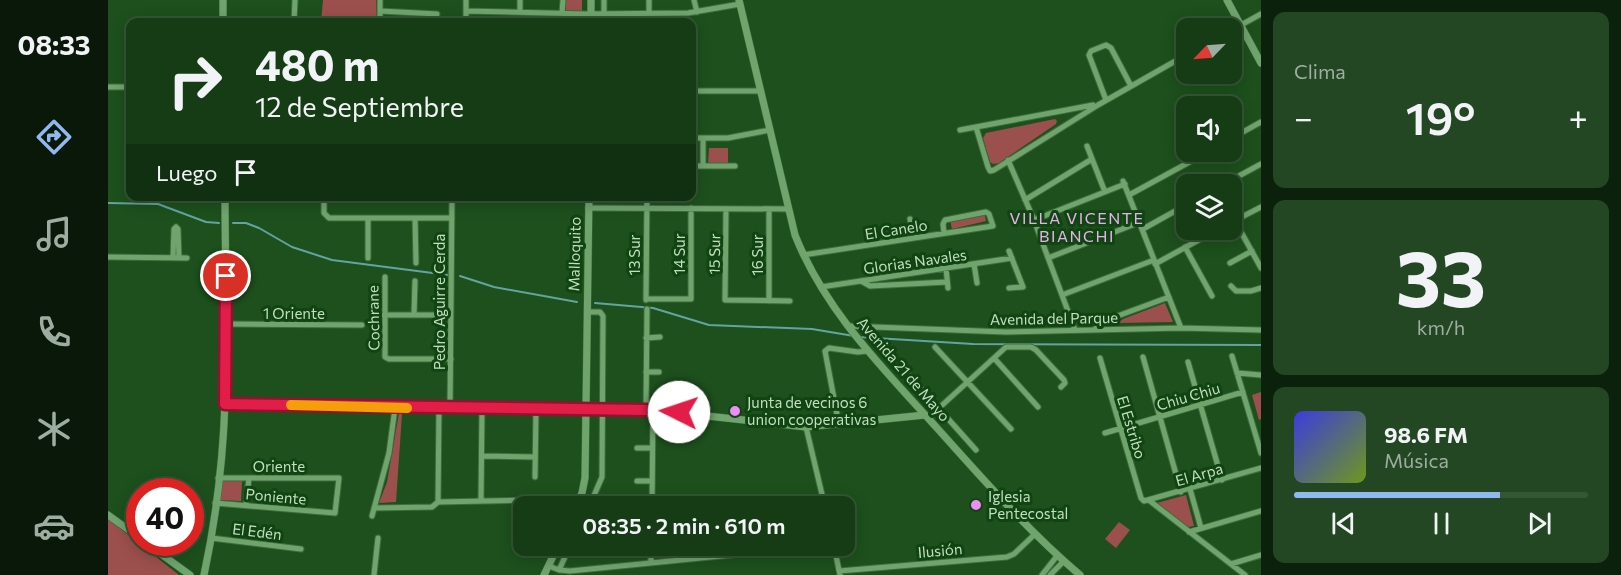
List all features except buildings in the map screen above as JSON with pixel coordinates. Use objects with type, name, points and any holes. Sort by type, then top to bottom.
[{"type":"street","points":[[223,0],[223,18]]},
{"type":"street","points":[[294,18],[295,0]]},
{"type":"street","points":[[380,0],[380,18]]},
{"type":"street","points":[[466,0],[466,18]]},
{"type":"street","points":[[520,0],[520,12]]},
{"type":"street","points":[[562,0],[562,13]]},
{"type":"street","points":[[591,0],[591,18]]},
{"type":"street","points":[[604,0],[604,18]]},
{"type":"street","points":[[649,0],[649,18]]},
{"type":"street","points":[[694,0],[697,12]]},
{"type":"street","points":[[1227,0],[1236,18]]},
{"type":"street","points":[[466,11],[697,12],[740,2]]},
{"type":"street","name":"Avenida 21 de Mayo","points":[[740,2],[788,209],[803,255],[821,287],[867,351],[1013,513],[1080,575]]},
{"type":"street","points":[[380,11],[437,14]]},
{"type":"street","points":[[1242,24],[1261,14]]},
{"type":"street","points":[[1242,29],[1261,63]]},
{"type":"street","points":[[1106,100],[1089,55],[1091,51],[1106,45],[1111,48],[1131,86]]},
{"type":"street","points":[[976,128],[990,171],[1106,100],[1176,61]]},
{"type":"street","points":[[108,87],[126,87]]},
{"type":"street","points":[[696,91],[761,91]]},
{"type":"street","points":[[960,130],[1098,105]]},
{"type":"street","points":[[1060,112],[1067,120],[1065,125]]},
{"type":"street","points":[[1242,132],[1261,122]]},
{"type":"street","points":[[696,138],[731,138],[770,130]]},
{"type":"street","points":[[703,138],[703,166]]},
{"type":"street","points":[[1087,146],[1105,192]]},
{"type":"street","points":[[1025,200],[1092,159]]},
{"type":"street","points":[[1008,160],[1034,220],[1075,330]]},
{"type":"street","points":[[1129,195],[1190,162]]},
{"type":"street","points":[[1242,174],[1261,164]]},
{"type":"street","points":[[696,166],[735,166]]},
{"type":"street","points":[[1034,220],[1124,183],[1181,328]]},
{"type":"street","points":[[204,575],[211,538],[225,404],[227,324],[225,201]]},
{"type":"street","points":[[324,201],[324,213],[331,219],[452,218]]},
{"type":"street","name":"Pedro Aguirre Cerda","points":[[450,408],[452,201]]},
{"type":"street","name":"Malloquito","points":[[581,496],[585,478],[589,201]]},
{"type":"street","name":"13 Sur","points":[[647,201],[646,372],[652,448],[652,496]]},
{"type":"street","points":[[1242,216],[1261,207]]},
{"type":"street","points":[[588,208],[788,209]]},
{"type":"street","name":"14 Sur","points":[[646,304],[691,299],[691,208]]},
{"type":"street","name":"15 Sur","points":[[726,208],[725,300],[770,301]]},
{"type":"street","name":"16 Sur","points":[[770,209],[770,301]]},
{"type":"street","points":[[1143,229],[1176,211]]},
{"type":"street","name":"El Canelo","points":[[803,255],[993,226],[986,212],[945,220],[944,233]]},
{"type":"street","points":[[368,218],[368,258]]},
{"type":"street","points":[[415,218],[416,263]]},
{"type":"street","points":[[910,219],[914,238]]},
{"type":"street","points":[[1048,258],[1140,222]]},
{"type":"street","points":[[1242,235],[1261,268]]},
{"type":"street","points":[[1062,295],[1154,262],[1198,240]]},
{"type":"street","points":[[1185,247],[1212,296]]},
{"type":"street","points":[[1009,250],[1023,287],[1009,288]]},
{"type":"street","points":[[1230,263],[1252,251]]},
{"type":"street","points":[[108,257],[187,258]]},
{"type":"street","name":"Glorias Navales","points":[[821,287],[1012,258]]},
{"type":"street","points":[[974,264],[976,283]]},
{"type":"street","points":[[861,281],[870,286],[948,285],[946,268]]},
{"type":"street","name":"Cochrane","points":[[385,277],[384,353],[386,358],[391,360],[451,359]]},
{"type":"street","points":[[414,315],[415,281]]},
{"type":"street","points":[[1231,286],[1235,291],[1251,291],[1261,288]]},
{"type":"street","points":[[1095,329],[1104,321],[1168,297]]},
{"type":"street","points":[[770,301],[790,301]]},
{"type":"street","name":"Malloquito","points":[[587,312],[600,312],[603,316],[601,480],[594,496]]},
{"type":"street","points":[[384,315],[451,315]]},
{"type":"street","name":"1 Oriente","points":[[227,324],[362,325]]},
{"type":"street","name":"Avenida del Parque","points":[[850,329],[1006,332],[1181,328],[1261,330]]},
{"type":"street","points":[[646,338],[660,338]]},
{"type":"street","points":[[935,347],[1011,429]]},
{"type":"street","points":[[225,404],[649,410],[806,427],[927,417],[1006,347],[1031,347],[1036,350],[1064,380],[1065,383],[1061,387]]},
{"type":"street","points":[[839,424],[825,351],[830,348],[867,351]]},
{"type":"street","points":[[1232,356],[1261,453]]},
{"type":"street","points":[[1143,357],[1181,492]]},
{"type":"street","points":[[994,358],[1038,406]]},
{"type":"street","name":"El Estribo","points":[[1100,358],[1141,498],[1147,501]]},
{"type":"street","points":[[1188,362],[1222,480]]},
{"type":"street","name":"Avenida 21 de Mayo","points":[[900,365],[976,450]]},
{"type":"street","points":[[646,372],[659,372]]},
{"type":"street","points":[[1237,373],[1261,375]]},
{"type":"street","name":"Chiu Chiu","points":[[1105,433],[1243,392]]},
{"type":"street","points":[[372,516],[389,453],[395,408]]},
{"type":"street","points":[[438,502],[439,408]]},
{"type":"street","points":[[481,500],[482,408]]},
{"type":"street","points":[[535,477],[536,409]]},
{"type":"street","points":[[1253,425],[1261,423]]},
{"type":"street","points":[[806,427],[822,496]]},
{"type":"street","points":[[638,448],[652,448]]},
{"type":"street","points":[[482,456],[535,457]]},
{"type":"street","name":"El Arpa","points":[[1147,501],[1261,468]]},
{"type":"street","name":"Oriente","points":[[218,478],[339,478],[335,513]]},
{"type":"street","points":[[246,505],[249,478]]},
{"type":"street","points":[[637,481],[652,482]]},
{"type":"street","points":[[1190,489],[1201,528]]},
{"type":"street","points":[[374,508],[432,507],[438,502],[513,500]]},
{"type":"street","points":[[1147,501],[1245,575]]},
{"type":"street","name":"Poniente","points":[[215,502],[335,513]]},
{"type":"street","points":[[1190,532],[1261,511]]},
{"type":"street","points":[[108,515],[126,528]]},
{"type":"street","name":"Ilusión","points":[[838,574],[1007,557],[1014,554],[1035,534]]},
{"type":"street","name":"El Edén","points":[[211,538],[301,549]]},
{"type":"street","points":[[374,575],[378,538]]},
{"type":"street","points":[[1231,564],[1261,555]]},
{"type":"street","points":[[164,556],[190,575]]},
{"type":"street","points":[[544,575],[554,556]]},
{"type":"street","points":[[559,570],[565,556]]},
{"type":"street","points":[[651,556],[651,563]]},
{"type":"street","points":[[549,566],[570,571],[722,556]]},
{"type":"street","points":[[835,556],[838,574]]},
{"type":"street","points":[[1042,575],[1061,558]]},
{"type":"street","points":[[1050,575],[1061,558]]},
{"type":"shaded area","points":[[323,0],[376,0],[377,18],[321,18]]},
{"type":"shaded area","points":[[566,0],[582,0],[582,13],[566,12]]},
{"type":"shaded area","points":[[1055,119],[1056,124],[999,163],[990,162],[983,138],[986,133]]},
{"type":"shaded area","points":[[709,148],[728,148],[728,165],[708,164]]},
{"type":"shaded area","points":[[984,212],[986,221],[952,229],[950,220]]},
{"type":"shaded area","points":[[1165,303],[1173,322],[1118,323],[1123,319]]},
{"type":"shaded area","points":[[1261,392],[1261,419],[1259,420],[1252,395]]},
{"type":"shaded area","points":[[399,413],[402,414],[396,502],[379,503],[387,482]]},
{"type":"shaded area","points":[[221,481],[242,481],[241,501],[220,500]]},
{"type":"shaded area","points":[[1186,495],[1194,526],[1188,527],[1157,503]]},
{"type":"shaded area","points":[[108,519],[126,533],[126,556],[155,556],[179,575],[108,575]]},
{"type":"shaded area","points":[[1119,522],[1130,530],[1116,548],[1105,539]]},
{"type":"waterway","points":[[108,203],[158,204],[206,222],[219,223]]},
{"type":"waterway","points":[[233,223],[246,223],[292,247],[332,260],[448,275]]},
{"type":"waterway","points":[[460,276],[494,287],[577,302]]},
{"type":"waterway","points":[[595,303],[653,308],[709,325],[812,329],[854,336]]},
{"type":"waterway","points":[[859,337],[973,344],[1261,345]]},
{"type":"slow traffic","points":[[291,405],[407,408]]},
{"type":"place","name":"Junta de vecinos 6 union cooperativas","points":[[735,411]]},
{"type":"place","name":"Iglesia Pentecostal","points":[[976,505]]},
{"type":"district","name":"VILLA VICENTE BIANCHI","points":[[1077,226]]},
{"type":"route","points":[[226,276],[225,404],[679,412]]}]
